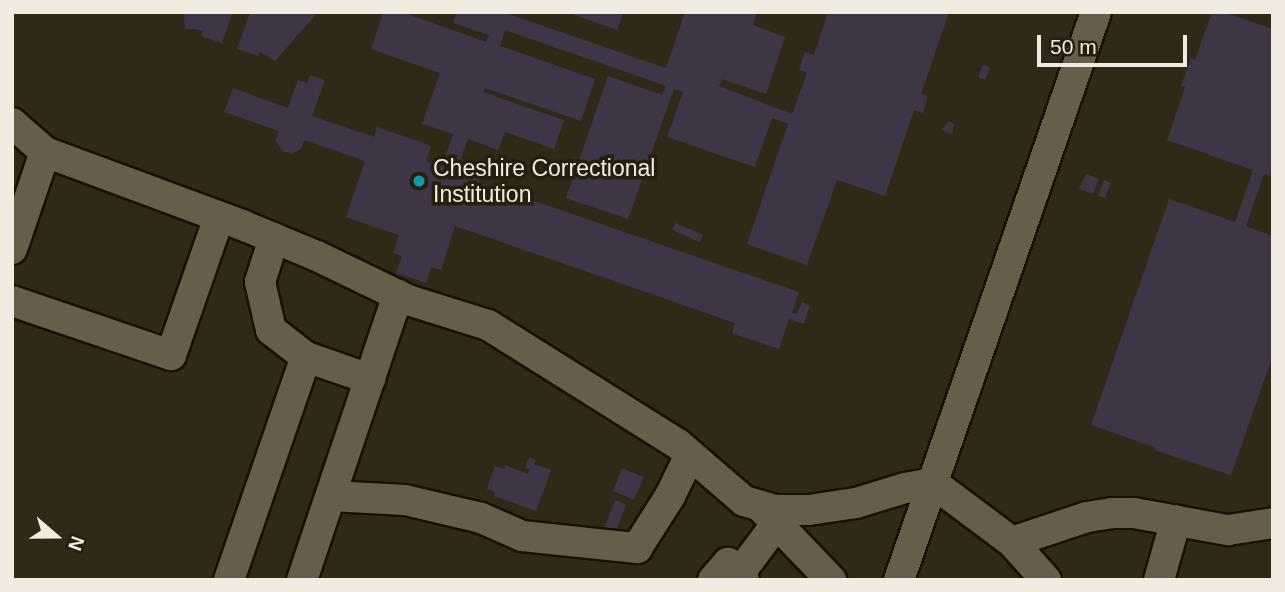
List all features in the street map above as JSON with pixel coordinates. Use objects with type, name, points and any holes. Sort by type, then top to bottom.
[{"type":"lane","points":[[899,580],[1096,12]]},
{"type":"lane","points":[[12,123],[45,152],[274,238],[398,295],[488,325],[678,444],[744,501],[769,515],[831,580]]},
{"type":"lane","points":[[12,249],[45,152]]},
{"type":"lane","points":[[12,301],[171,355],[219,217]]},
{"type":"lane","points":[[274,238],[260,282],[271,330],[306,358],[370,379]]},
{"type":"lane","points":[[302,580],[398,295]]},
{"type":"lane","points":[[229,580],[306,358]]},
{"type":"lane","points":[[331,496],[405,500],[481,517],[522,536],[603,547],[637,548],[670,496],[690,455]]},
{"type":"lane","points":[[732,578],[769,515],[775,510],[808,510],[856,503],[905,488],[933,483],[1012,542],[1046,580]]},
{"type":"lane","points":[[1012,542],[1087,517],[1112,513],[1134,513],[1228,530],[1273,523]]},
{"type":"lane","points":[[1159,580],[1176,520]]},
{"type":"building","points":[[184,12],[233,12],[222,43],[201,36],[202,31],[185,29]]},
{"type":"building","points":[[250,12],[318,12],[275,61],[260,52],[258,56],[237,49]]},
{"type":"building","name":"Cheshire Correctional Institution","points":[[383,12],[402,12],[486,42],[489,35],[453,23],[457,12],[512,12],[511,15],[666,68],[685,12],[757,12],[753,25],[785,37],[766,94],[722,79],[719,86],[792,114],[807,73],[799,70],[805,52],[814,55],[828,12],[949,12],[921,94],[928,96],[923,113],[914,110],[885,196],[837,180],[807,265],[747,244],[788,124],[772,118],[755,167],[667,137],[683,92],[674,89],[628,219],[566,198],[608,76],[662,95],[666,86],[505,30],[500,46],[595,79],[581,121],[485,88],[483,92],[564,120],[554,149],[505,132],[498,150],[468,139],[456,171],[472,177],[477,162],[485,165],[479,182],[799,292],[792,313],[797,314],[802,302],[810,305],[804,324],[789,319],[779,349],[732,333],[735,323],[455,226],[441,270],[431,267],[426,283],[396,273],[402,256],[393,253],[399,235],[346,217],[365,161],[304,140],[301,149],[292,154],[282,151],[276,141],[279,131],[224,112],[233,88],[288,108],[298,80],[307,83],[310,75],[325,80],[312,116],[374,137],[377,127],[431,146],[426,161],[442,167],[453,134],[422,124],[440,73],[371,49]]},
{"type":"building","points":[[566,12],[624,12],[617,30]]},
{"type":"building","points":[[1212,12],[1223,12],[1273,29],[1273,177],[1264,174],[1246,226],[1273,236],[1273,355],[1231,475],[1154,450],[1155,447],[1091,425],[1169,199],[1235,222],[1253,170],[1167,140],[1185,87],[1181,86],[1191,58],[1195,60]]},
{"type":"building","points":[[983,65],[990,68],[985,80],[978,77]]},
{"type":"building","points":[[949,121],[954,124],[952,134],[941,130]]},
{"type":"building","points":[[1086,174],[1099,179],[1093,194],[1079,189]]},
{"type":"building","points":[[1104,180],[1111,183],[1105,198],[1098,196]]},
{"type":"building","points":[[675,223],[703,235],[700,242],[672,230]]},
{"type":"building","points":[[529,457],[536,460],[534,464],[551,470],[536,511],[494,496],[495,492],[487,489],[495,466],[504,469],[505,465],[528,474],[530,469],[525,468]]},
{"type":"building","points":[[622,468],[644,477],[634,500],[613,491]]},
{"type":"building","points":[[615,500],[626,505],[615,533],[604,529]]},
{"type":"place","name":"Cheshire Correctional Institution","points":[[419,181]]}]
